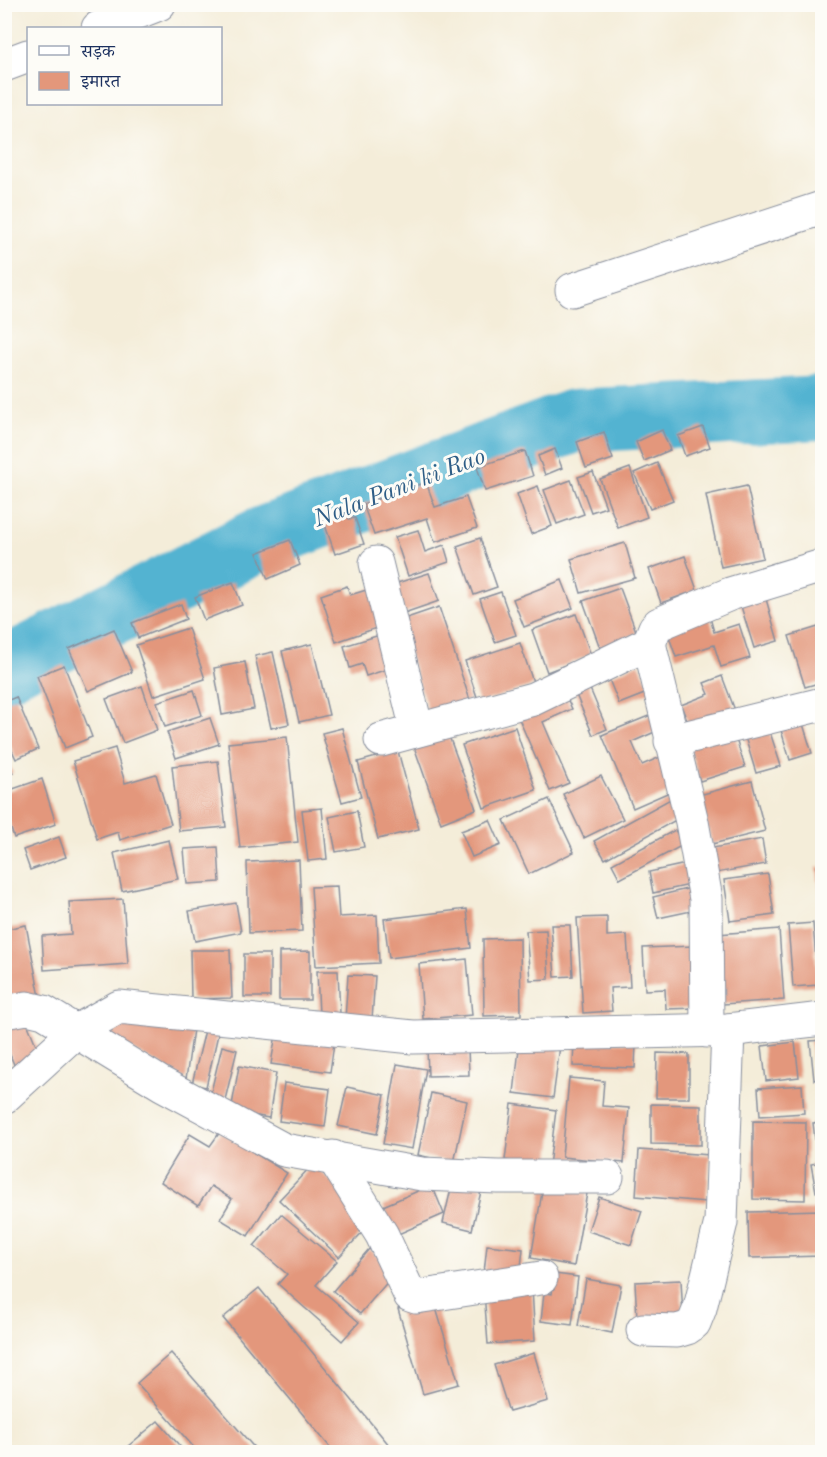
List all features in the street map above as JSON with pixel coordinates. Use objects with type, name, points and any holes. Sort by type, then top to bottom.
[{"type":"street","points":[[101,27],[159,4]]},
{"type":"street","points":[[4,65],[27,56]]},
{"type":"street","points":[[572,290],[822,208]]},
{"type":"street","points":[[376,563],[417,730]]},
{"type":"street","points":[[381,740],[533,699],[649,643],[659,624],[730,594],[822,566]]},
{"type":"street","points":[[643,1330],[677,1331],[693,1323],[700,1308],[721,1222],[718,1031],[706,899],[692,822],[649,643]]},
{"type":"street","points":[[671,741],[822,704]]},
{"type":"street","points":[[4,1097],[75,1032],[119,1007],[412,1036],[718,1031],[822,1019]]},
{"type":"street","points":[[4,1012],[35,1009],[171,1090],[284,1150],[422,1174],[607,1177]]},
{"type":"street","points":[[333,1157],[382,1235],[410,1295],[541,1278]]},
{"type":"building","points":[[703,427],[710,447],[685,456],[678,436]]},
{"type":"building","points":[[662,430],[670,450],[644,461],[636,442]]},
{"type":"building","points":[[604,432],[613,459],[586,468],[577,442]]},
{"type":"building","points":[[555,449],[562,468],[545,475],[538,456]]},
{"type":"building","points":[[525,451],[533,476],[485,491],[477,467]]},
{"type":"building","points":[[657,463],[673,500],[650,509],[634,473]]},
{"type":"building","points":[[630,468],[647,517],[618,528],[600,479]]},
{"type":"building","points":[[593,472],[606,507],[591,512],[578,477]]},
{"type":"building","points":[[571,480],[584,514],[557,524],[544,490]]},
{"type":"building","points":[[426,482],[435,507],[466,497],[477,528],[435,542],[427,518],[374,535],[363,504]]},
{"type":"building","points":[[538,486],[552,526],[531,534],[517,494]]},
{"type":"building","points":[[747,486],[763,558],[721,567],[706,495]]},
{"type":"building","points":[[346,512],[349,519],[355,518],[364,544],[335,554],[323,519]]},
{"type":"building","points":[[418,530],[425,552],[444,545],[449,562],[408,576],[395,537]]},
{"type":"building","points":[[480,538],[497,587],[474,595],[457,546]]},
{"type":"building","points":[[290,540],[300,565],[268,579],[257,553]]},
{"type":"building","points":[[625,543],[635,578],[581,593],[571,559]]},
{"type":"building","points":[[685,556],[697,590],[661,603],[649,569]]},
{"type":"building","points":[[429,573],[439,601],[404,613],[394,584]]},
{"type":"building","points":[[562,580],[573,608],[524,627],[513,599]]},
{"type":"building","points":[[233,582],[242,605],[204,620],[195,597]]},
{"type":"building","points":[[347,586],[350,595],[373,588],[385,625],[336,642],[321,595]]},
{"type":"building","points":[[620,588],[637,634],[600,648],[583,601]]},
{"type":"building","points":[[501,592],[516,635],[495,642],[480,599]]},
{"type":"building","points":[[764,592],[778,641],[754,648],[739,600]]},
{"type":"building","points":[[181,604],[186,619],[138,638],[132,623]]},
{"type":"building","points":[[439,607],[470,700],[429,714],[398,621]]},
{"type":"building","points":[[576,614],[591,655],[547,672],[532,630]]},
{"type":"building","points":[[709,614],[714,632],[739,624],[750,658],[721,667],[714,645],[676,657],[666,628]]},
{"type":"building","points":[[818,627],[822,642],[822,682],[805,687],[789,636]]},
{"type":"building","points":[[188,628],[205,679],[153,696],[136,645]]},
{"type":"building","points":[[114,629],[132,672],[88,691],[69,649]]},
{"type":"building","points":[[383,634],[394,667],[366,676],[362,664],[350,668],[344,646]]},
{"type":"building","points":[[520,643],[534,685],[479,703],[465,661]]},
{"type":"building","points":[[312,644],[329,715],[299,722],[282,651]]},
{"type":"building","points":[[273,652],[289,724],[271,728],[255,656]]},
{"type":"building","points":[[245,662],[254,709],[222,715],[214,668]]},
{"type":"building","points":[[639,663],[652,691],[619,704],[608,677]]},
{"type":"building","points":[[64,665],[92,737],[65,748],[37,676]]},
{"type":"building","points":[[722,676],[736,713],[691,731],[681,705],[709,694],[704,683]]},
{"type":"building","points":[[588,684],[607,729],[593,735],[574,690]]},
{"type":"building","points":[[142,686],[157,730],[123,743],[106,699]]},
{"type":"building","points":[[194,690],[202,715],[165,727],[157,702]]},
{"type":"building","points":[[564,692],[572,709],[543,722],[569,783],[550,791],[516,712]]},
{"type":"building","points":[[16,697],[38,749],[16,759],[4,733],[4,702]]},
{"type":"building","points":[[799,711],[812,753],[790,760],[777,717]]},
{"type":"building","points":[[651,715],[657,731],[632,742],[642,765],[667,754],[681,787],[633,808],[602,735]]},
{"type":"building","points":[[210,718],[219,744],[176,758],[167,732]]},
{"type":"building","points":[[766,720],[781,766],[756,773],[742,727]]},
{"type":"building","points":[[515,727],[536,790],[484,808],[462,745]]},
{"type":"building","points":[[342,728],[361,797],[342,802],[322,733]]},
{"type":"building","points":[[446,728],[476,809],[441,823],[412,741]]},
{"type":"building","points":[[733,730],[745,767],[700,781],[688,745]]},
{"type":"building","points":[[287,737],[298,842],[240,848],[228,743]]},
{"type":"building","points":[[115,748],[125,783],[156,774],[171,824],[120,840],[118,832],[97,839],[73,761]]},
{"type":"building","points":[[398,751],[419,829],[378,839],[358,762]]},
{"type":"building","points":[[4,755],[13,773],[4,777]]},
{"type":"building","points":[[218,761],[226,827],[179,831],[172,766]]},
{"type":"building","points":[[601,776],[623,819],[584,838],[563,794]]},
{"type":"building","points":[[42,779],[56,824],[14,838],[4,807],[4,792]]},
{"type":"building","points":[[752,781],[765,831],[712,844],[699,795]]},
{"type":"building","points":[[674,797],[685,815],[605,859],[594,841]]},
{"type":"building","points":[[549,799],[574,852],[529,874],[504,820]]},
{"type":"building","points":[[322,808],[327,859],[308,861],[302,810]]},
{"type":"building","points":[[357,811],[364,847],[336,852],[329,817]]},
{"type":"building","points":[[490,820],[501,845],[472,857],[461,831]]},
{"type":"building","points":[[675,830],[683,845],[620,879],[612,864]]},
{"type":"building","points":[[59,837],[66,857],[30,870],[23,850]]},
{"type":"building","points":[[762,839],[766,864],[711,874],[707,849]]},
{"type":"building","points":[[169,840],[178,879],[122,891],[114,853]]},
{"type":"building","points":[[218,847],[220,882],[187,884],[184,849]]},
{"type":"building","points":[[299,860],[302,931],[249,933],[247,862]]},
{"type":"building","points":[[686,864],[690,885],[653,893],[649,872]]},
{"type":"building","points":[[817,867],[822,867],[822,903],[821,903]]},
{"type":"building","points":[[768,874],[774,915],[730,921],[724,880]]},
{"type":"building","points":[[337,886],[339,917],[377,915],[379,963],[316,966],[311,887]]},
{"type":"building","points":[[691,888],[696,910],[658,918],[653,897]]},
{"type":"building","points":[[123,899],[128,964],[44,970],[42,936],[71,934],[69,902]]},
{"type":"building","points":[[236,903],[241,932],[195,941],[189,911]]},
{"type":"building","points":[[467,909],[471,948],[389,958],[384,919]]},
{"type":"building","points":[[607,917],[607,936],[627,935],[630,987],[610,988],[612,1011],[583,1013],[577,918]]},
{"type":"building","points":[[813,923],[818,985],[793,987],[788,925]]},
{"type":"building","points":[[26,925],[40,997],[5,1003],[5,929]]},
{"type":"building","points":[[551,925],[570,925],[573,976],[555,977]]},
{"type":"building","points":[[779,929],[784,1000],[723,1004],[718,934]]},
{"type":"building","points":[[546,930],[549,979],[530,980],[526,931]]},
{"type":"building","points":[[520,938],[521,1015],[484,1016],[483,939]]},
{"type":"building","points":[[694,946],[698,1008],[666,1009],[665,989],[645,990],[643,948]]},
{"type":"building","points":[[190,950],[230,950],[232,998],[191,999]]},
{"type":"building","points":[[310,951],[310,1000],[279,1000],[279,952]]},
{"type":"building","points":[[244,954],[270,954],[270,997],[244,997]]},
{"type":"building","points":[[467,959],[472,1015],[423,1019],[419,964]]},
{"type":"building","points":[[317,971],[338,971],[340,1013],[319,1014]]},
{"type":"building","points":[[348,975],[375,976],[372,1020],[345,1019]]},
{"type":"building","points":[[23,1013],[41,1057],[15,1067],[4,1040],[4,1021]]},
{"type":"building","points":[[104,1020],[194,1022],[186,1079],[102,1033]]},
{"type":"building","points":[[206,1026],[219,1030],[206,1087],[192,1084]]},
{"type":"building","points":[[277,1028],[335,1036],[330,1072],[271,1064]]},
{"type":"building","points":[[520,1040],[560,1046],[553,1098],[514,1093]]},
{"type":"building","points":[[822,1040],[822,1079],[814,1080],[810,1041]]},
{"type":"building","points":[[574,1041],[636,1043],[635,1068],[573,1066]]},
{"type":"building","points":[[795,1042],[799,1077],[766,1081],[762,1046]]},
{"type":"building","points":[[222,1046],[237,1050],[225,1100],[210,1096]]},
{"type":"building","points":[[427,1047],[468,1047],[469,1075],[428,1076]]},
{"type":"building","points":[[657,1053],[689,1054],[689,1098],[656,1098]]},
{"type":"building","points":[[397,1064],[426,1069],[412,1149],[383,1144]]},
{"type":"building","points":[[239,1066],[276,1073],[269,1118],[231,1111]]},
{"type":"building","points":[[569,1078],[604,1081],[602,1106],[629,1108],[624,1163],[562,1157]]},
{"type":"building","points":[[284,1083],[330,1089],[325,1127],[279,1121]]},
{"type":"building","points":[[802,1085],[804,1113],[760,1116],[758,1088]]},
{"type":"building","points":[[347,1087],[385,1095],[377,1134],[338,1126]]},
{"type":"building","points":[[431,1093],[467,1101],[454,1163],[418,1155]]},
{"type":"building","points":[[512,1104],[556,1110],[549,1166],[505,1160]]},
{"type":"building","points":[[651,1104],[701,1105],[701,1145],[651,1144]]},
{"type":"building","points":[[753,1121],[806,1122],[805,1200],[753,1199]]},
{"type":"building","points":[[822,1122],[822,1155],[817,1156],[813,1123]]},
{"type":"building","points":[[220,1132],[287,1173],[248,1236],[220,1219],[232,1199],[211,1186],[198,1206],[161,1182],[190,1134],[210,1146]]},
{"type":"building","points":[[639,1150],[710,1155],[706,1202],[636,1196]]},
{"type":"building","points":[[822,1162],[822,1191],[816,1192],[811,1164]]},
{"type":"building","points":[[313,1164],[373,1221],[339,1257],[279,1200]]},
{"type":"building","points":[[453,1180],[482,1187],[472,1230],[443,1223]]},
{"type":"building","points":[[432,1185],[444,1214],[396,1235],[383,1206]]},
{"type":"building","points":[[543,1186],[587,1193],[574,1266],[531,1258]]},
{"type":"building","points":[[599,1197],[642,1211],[631,1245],[588,1231]]},
{"type":"building","points":[[822,1210],[822,1256],[749,1258],[748,1212]]},
{"type":"building","points":[[281,1214],[337,1261],[316,1285],[359,1322],[342,1341],[278,1284],[287,1274],[254,1246]]},
{"type":"building","points":[[487,1245],[523,1249],[520,1276],[484,1272]]},
{"type":"building","points":[[369,1249],[396,1272],[360,1314],[333,1291]]},
{"type":"building","points":[[555,1274],[578,1277],[572,1325],[541,1321],[544,1293],[552,1294]]},
{"type":"building","points":[[586,1279],[621,1285],[612,1333],[578,1326]]},
{"type":"building","points":[[681,1280],[683,1317],[637,1319],[635,1282]]},
{"type":"building","points":[[259,1288],[395,1452],[334,1452],[223,1318]]},
{"type":"building","points":[[532,1288],[535,1341],[488,1344],[484,1292]]},
{"type":"building","points":[[433,1298],[459,1384],[423,1394],[398,1309]]},
{"type":"building","points":[[171,1353],[258,1452],[198,1452],[137,1383]]},
{"type":"building","points":[[534,1353],[548,1401],[509,1412],[494,1365]]},
{"type":"building","points":[[158,1421],[185,1452],[121,1452]]},
{"type":"waterway","name":"Nala Pani ki Rao","points":[[4,669],[261,539],[574,421],[822,408]]}]
